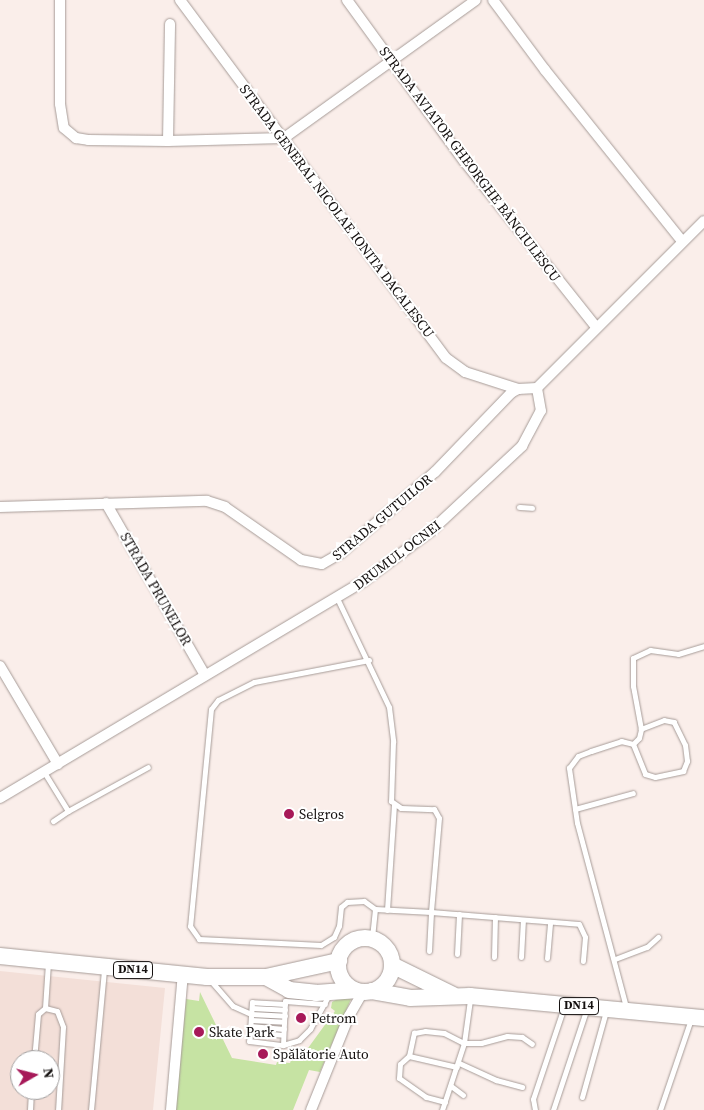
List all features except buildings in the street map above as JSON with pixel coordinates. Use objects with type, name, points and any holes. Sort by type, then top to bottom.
[{"type":"main road","points":[[372,939],[387,948],[392,965],[387,982],[363,991],[342,978],[339,960],[347,945],[354,940],[372,939]]},
{"type":"main road","name":"DN14","points":[[0,956],[207,977],[266,977],[339,960]]},
{"type":"main road","name":"DN14","points":[[392,965],[453,995]]},
{"type":"main road","name":"DN14","points":[[266,977],[289,990],[328,999],[363,991],[430,1000],[453,995],[698,1017]]},
{"type":"street","points":[[60,0],[60,104],[64,128],[76,138],[88,140],[168,141],[284,138],[476,0]]},
{"type":"street","name":"STRADA GENERAL NICOLAE IONITA DACALESCU","points":[[180,0],[446,358],[465,372],[518,389]]},
{"type":"street","name":"STRADA AVIATOR GHEORGHE BĂNCIULESCU","points":[[347,0],[464,161],[596,327]]},
{"type":"street","points":[[493,0],[550,77],[682,241]]},
{"type":"street","points":[[168,141],[170,24]]},
{"type":"street","points":[[518,389],[538,388],[596,327],[704,220]]},
{"type":"street","name":"DRUMUL OCNEI","points":[[0,798],[378,573],[432,530],[505,465],[526,441],[541,411],[538,388]]},
{"type":"street","name":"STRADA GUTUILOR","points":[[0,507],[196,500],[215,502],[301,560],[322,564],[341,553],[435,472],[518,389]]},
{"type":"street","name":"STRADA PRUNELOR","points":[[106,504],[206,674]]},
{"type":"street","points":[[0,666],[58,764]]},
{"type":"street","points":[[171,1110],[184,974]]},
{"type":"street","points":[[311,1110],[349,1016],[363,991]]},
{"type":"lane","points":[[519,507],[532,508]]},
{"type":"lane","points":[[337,598],[369,660],[389,707],[393,742],[389,795],[394,805],[387,910]]},
{"type":"lane","points":[[633,744],[638,738],[641,728],[633,686],[633,658],[650,650],[678,654],[704,646]]},
{"type":"lane","points":[[369,660],[254,682],[218,700],[211,708],[190,926],[200,939],[321,945],[334,937],[340,926],[341,907],[347,902],[364,901],[375,909],[495,917],[582,927],[585,937],[583,961]]},
{"type":"lane","points":[[633,744],[645,774],[655,778],[683,771],[687,761],[685,745],[674,722],[664,720],[641,728]]},
{"type":"lane","points":[[626,1010],[615,959],[575,809],[569,768],[578,756],[606,745],[621,741],[633,744]]},
{"type":"lane","points":[[53,821],[148,767]]},
{"type":"lane","points":[[44,772],[68,811]]},
{"type":"lane","points":[[575,809],[633,793]]},
{"type":"lane","points":[[394,805],[434,809],[439,818],[429,951]]},
{"type":"lane","points":[[372,939],[375,909]]},
{"type":"lane","points":[[457,954],[459,914]]},
{"type":"lane","points":[[494,956],[495,917]]},
{"type":"lane","points":[[521,957],[523,920]]},
{"type":"lane","points":[[547,958],[550,922]]},
{"type":"lane","points":[[615,959],[647,948],[658,937]]},
{"type":"lane","points":[[35,1050],[38,1014],[45,1008],[48,962]]},
{"type":"lane","points":[[91,1110],[104,968]]},
{"type":"lane","points":[[207,977],[233,1006],[251,1011],[285,1013]]},
{"type":"lane","points":[[442,1110],[464,1043],[470,996]]},
{"type":"lane","points":[[285,1013],[252,1002],[249,1041],[283,1044],[294,1042],[308,1033],[328,999]]},
{"type":"lane","points":[[283,1044],[286,1001],[328,999]]},
{"type":"lane","points":[[535,1110],[533,1099],[565,1004]]},
{"type":"lane","points":[[553,1110],[588,1006]]},
{"type":"lane","points":[[45,1008],[57,1011],[64,1027],[58,1110]]},
{"type":"lane","points":[[582,1097],[607,1008]]},
{"type":"lane","points":[[250,1020],[285,1013]]},
{"type":"lane","points":[[660,1110],[698,1017]]},
{"type":"lane","points":[[250,1029],[284,1032]]},
{"type":"lane","points":[[445,1102],[426,1096],[399,1078],[400,1064],[409,1056],[414,1033],[444,1033],[464,1043],[481,1043],[507,1036],[522,1037],[532,1044]]},
{"type":"lane","points":[[409,1056],[458,1065],[496,1080],[522,1087]]},
{"type":"lane","points":[[451,1086],[463,1095]]},
{"type":"shaded area","points":[[0,971],[165,988],[153,1110],[0,1110]]},
{"type":"green space","name":"Skate Park","points":[[200,992],[232,1058],[276,1065],[277,1062],[290,1063],[293,1055],[303,1055],[335,1011],[331,1008],[332,1002],[339,998],[351,999],[320,1072],[309,1070],[293,1110],[175,1110],[186,999],[199,1001]]},
{"type":"place","name":"Selgros","points":[[289,814]]},
{"type":"place","name":"Petrom","points":[[301,1018]]},
{"type":"place","name":"Skate Park","points":[[199,1032]]},
{"type":"place","name":"Spălătorie Auto","points":[[263,1054]]}]
